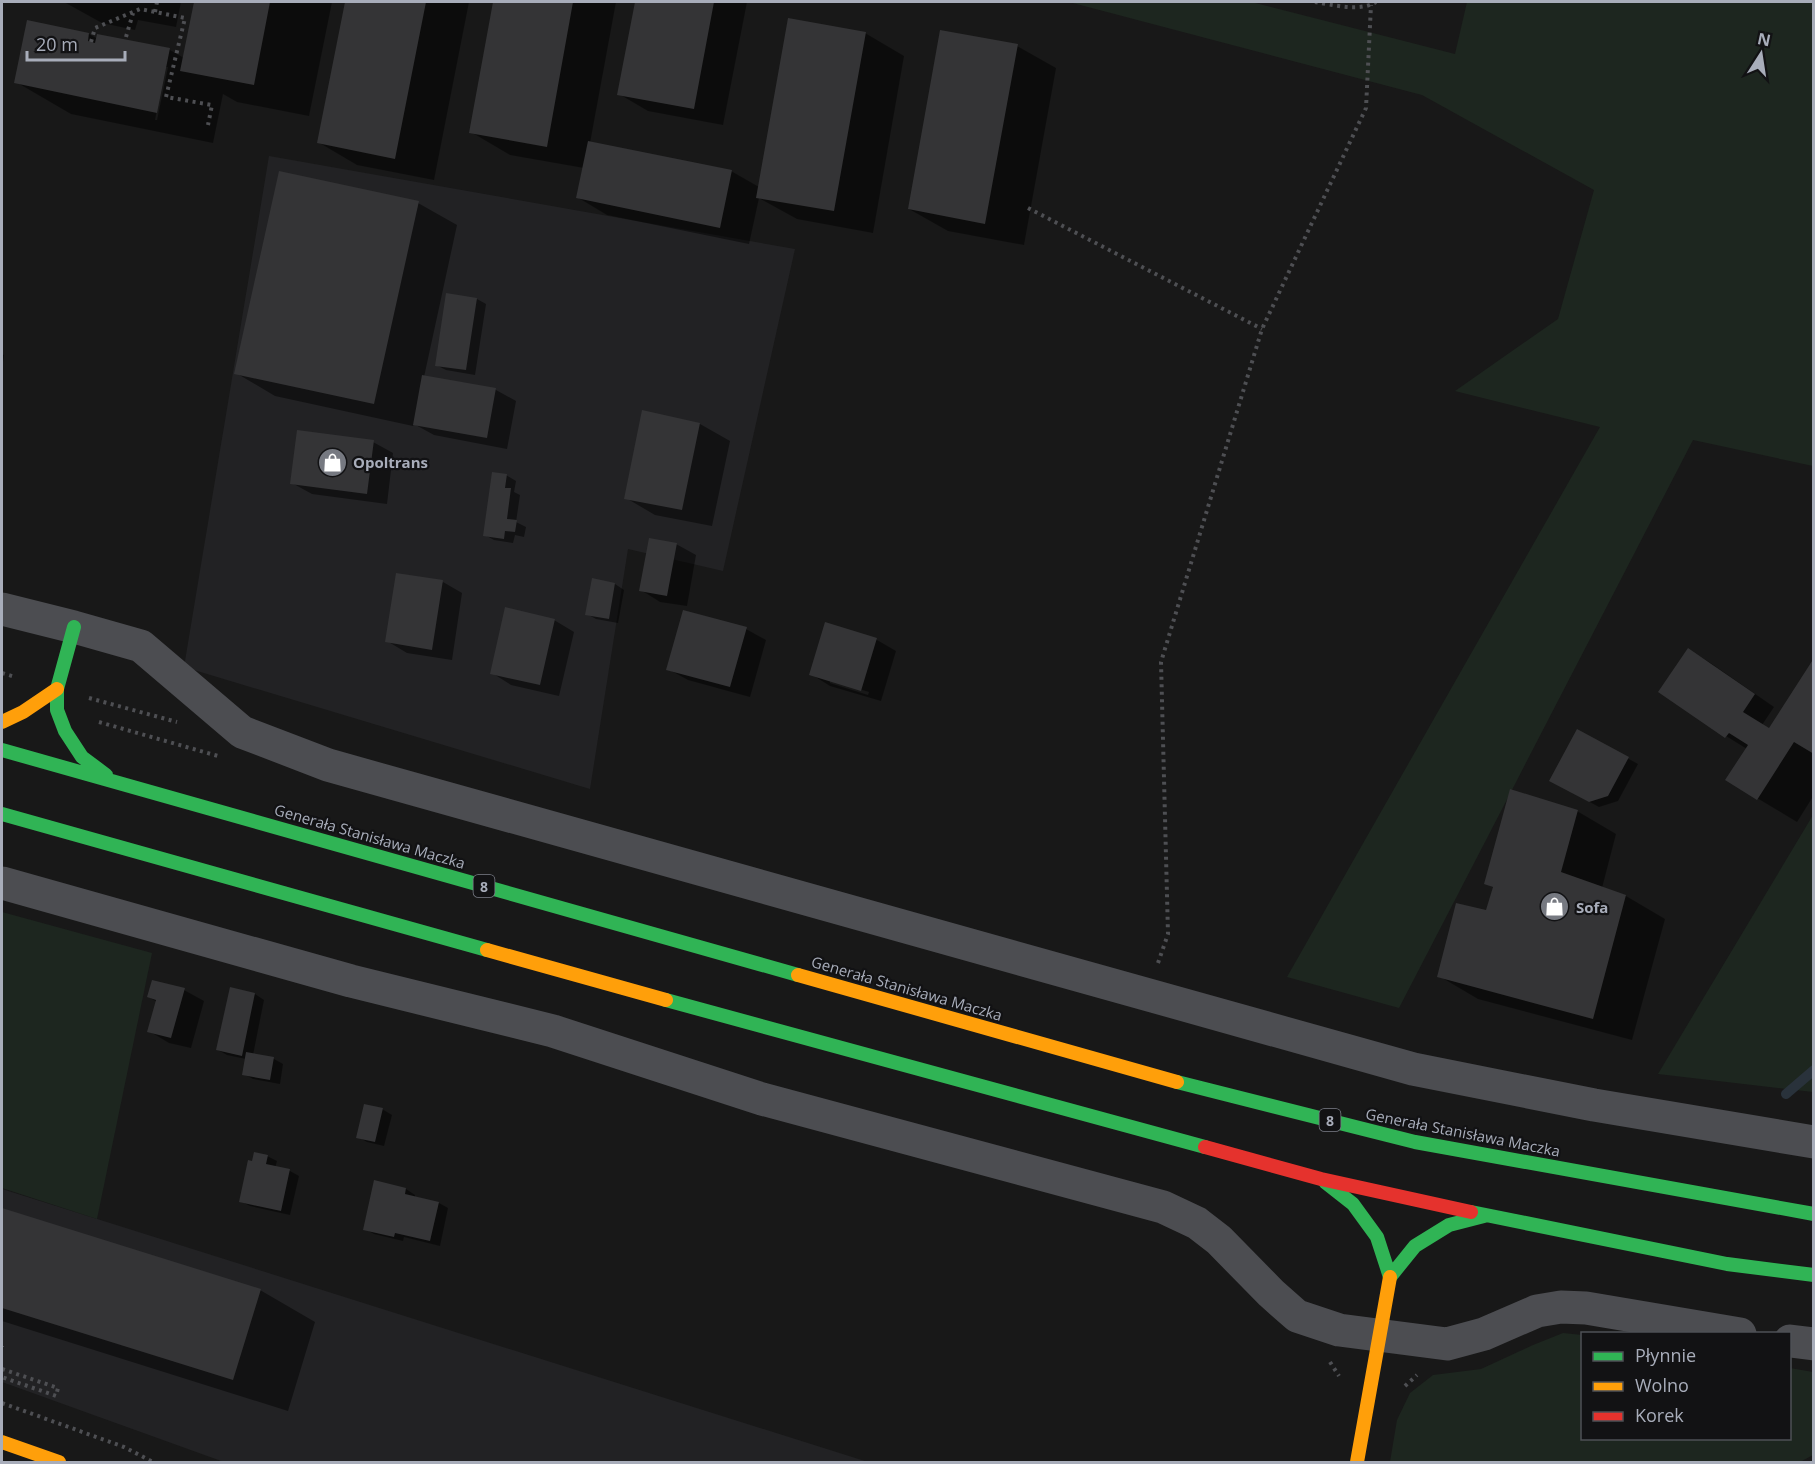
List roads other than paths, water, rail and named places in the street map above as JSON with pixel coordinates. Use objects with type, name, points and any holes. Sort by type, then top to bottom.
[{"type":"main road","points":[[74,627],[57,689],[57,710],[65,731],[82,757],[114,781]]},
{"type":"main road","points":[[2,722],[30,709],[57,689]]},
{"type":"main road","name":"Generała Stanisława Maczka","points":[[2,750],[1181,1083],[1415,1142],[1814,1214]]},
{"type":"main road","points":[[2,814],[553,969],[1321,1179],[1487,1216],[1727,1264],[1814,1275]]},
{"type":"main road","points":[[1321,1179],[1353,1204],[1377,1237],[1390,1276],[1357,1462]]},
{"type":"main road","points":[[1390,1276],[1415,1246],[1449,1225],[1487,1216]]},
{"type":"main road","points":[[2,1442],[59,1462]]},
{"type":"street","points":[[2,609],[141,646],[242,732],[328,765],[1413,1068],[1594,1105],[1814,1142]]},
{"type":"street","points":[[2,883],[351,981],[553,1031],[762,1099],[1163,1207],[1197,1223],[1219,1240],[1297,1316],[1339,1330],[1447,1344],[1484,1334],[1537,1311],[1561,1307],[1586,1308],[1728,1332]]},
{"type":"street","points":[[1791,1341],[1814,1344]]},
{"type":"waterway","points":[[1786,1094],[1814,1070]]},
{"type":"place","name":"Opoltrans","points":[[332,462]]},
{"type":"place","name":"Sofa","points":[[1555,907]]}]
